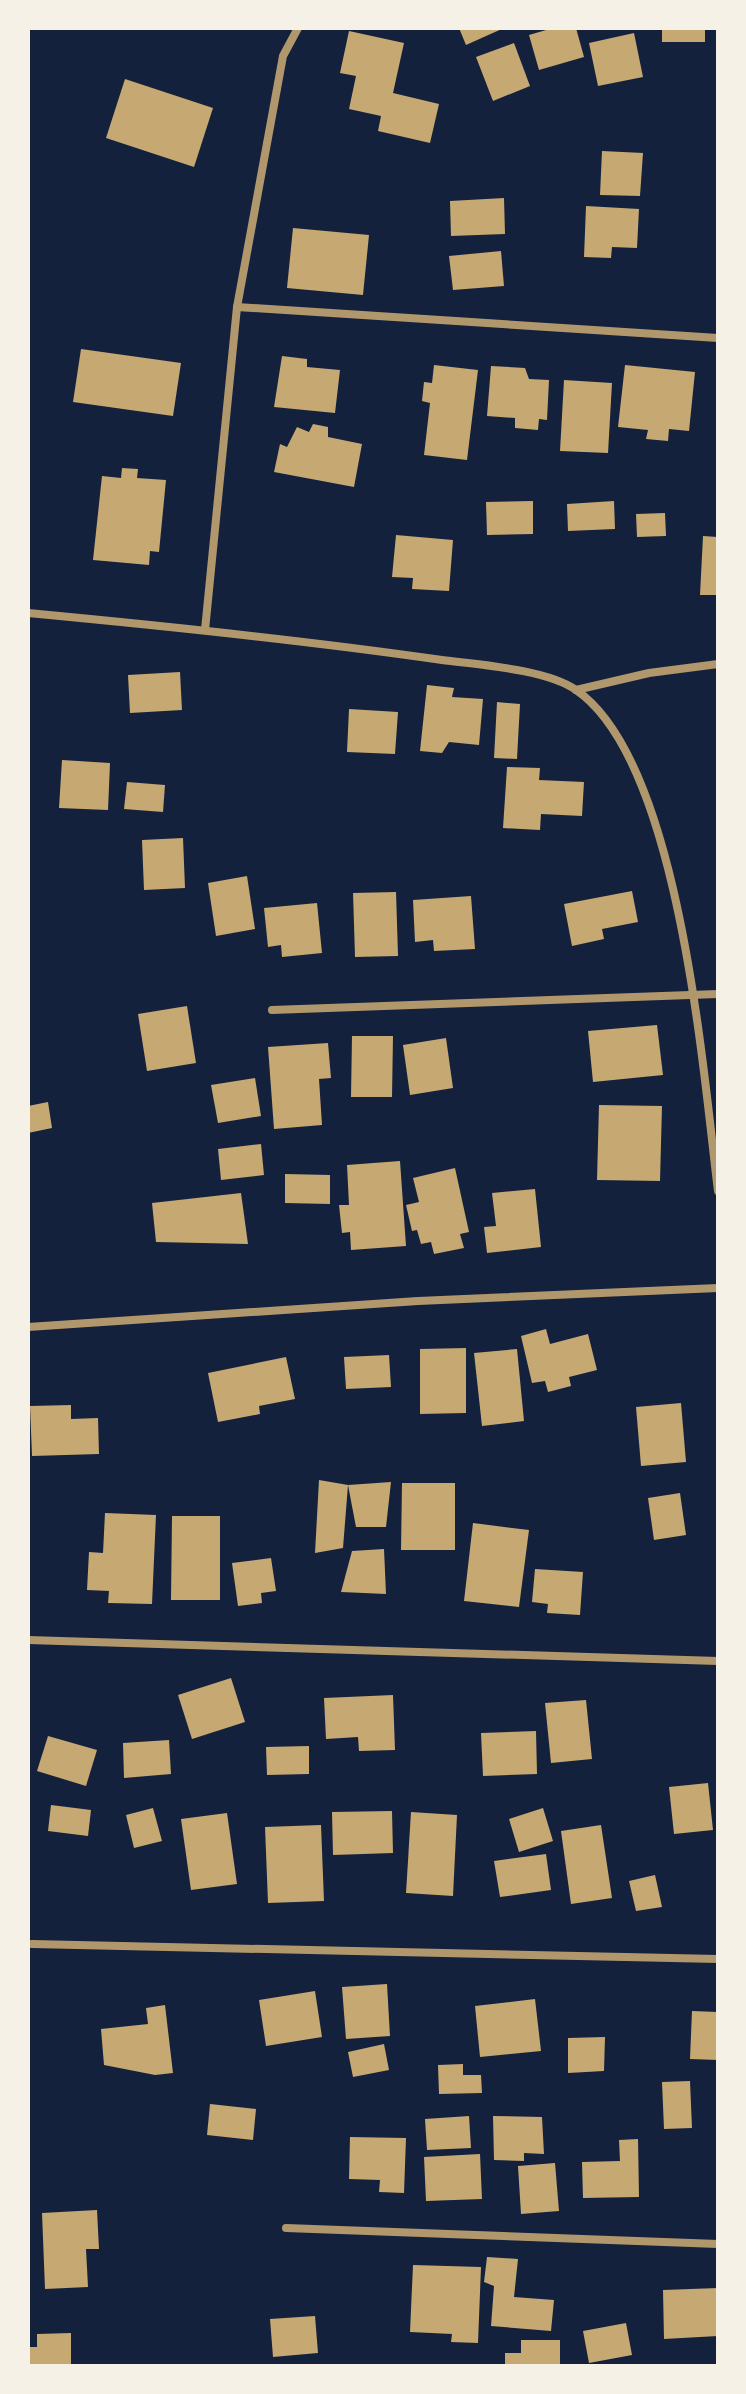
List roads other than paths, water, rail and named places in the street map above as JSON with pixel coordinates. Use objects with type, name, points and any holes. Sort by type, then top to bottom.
[{"type":"street","points":[[205,630],[237,307],[283,56],[298,28]]},
{"type":"street","points":[[237,307],[718,338]]},
{"type":"street","points":[[28,613],[205,630],[524,671],[576,690],[603,717],[625,748],[670,875],[695,996],[718,1191]]},
{"type":"street","points":[[576,690],[649,673],[718,664]]},
{"type":"street","points":[[272,1010],[718,994]]},
{"type":"street","points":[[28,1327],[418,1301],[718,1288]]},
{"type":"street","points":[[28,1640],[718,1661]]},
{"type":"street","points":[[32,1944],[718,1959]]},
{"type":"street","points":[[286,2228],[718,2244]]}]
